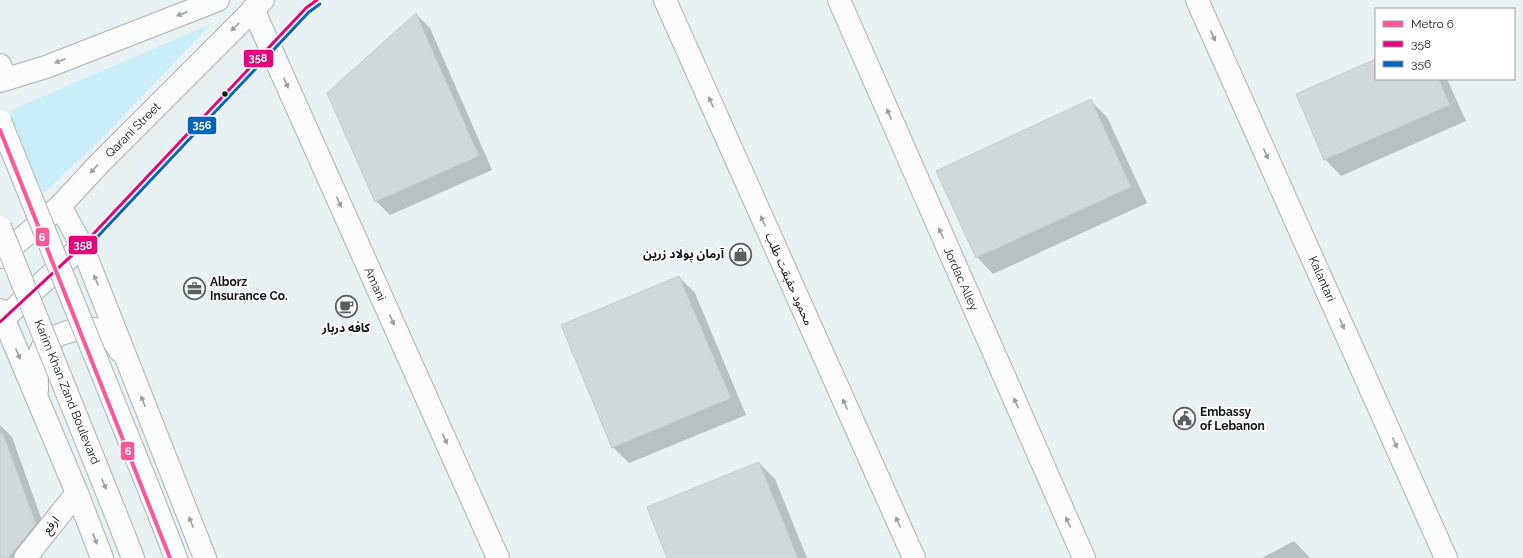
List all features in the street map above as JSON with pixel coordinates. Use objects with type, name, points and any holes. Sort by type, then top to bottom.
[{"type":"street","points":[[2,75],[46,67],[218,0]]},
{"type":"street","name":"محمود حقیقت طلب","points":[[665,0],[914,558]]},
{"type":"street","name":"Jordac Alley","points":[[839,0],[1084,558]]},
{"type":"street","name":"Kalantari","points":[[1197,0],[1446,558]]},
{"type":"street","name":"Qarani Street","points":[[0,257],[60,206],[258,5]]},
{"type":"street","name":"Amani","points":[[258,5],[498,558]]},
{"type":"street","points":[[0,121],[176,558]]},
{"type":"street","points":[[60,206],[82,246],[205,558]]},
{"type":"street","name":"Karim Khan Zand Boulevard","points":[[0,227],[133,558]]},
{"type":"street","points":[[82,246],[1,317],[77,493],[102,558]]},
{"type":"street","points":[[37,398],[38,360],[40,354],[44,346],[54,338],[68,332],[81,328],[91,328],[102,331],[109,335],[128,361]]},
{"type":"street","name":"ارفع","points":[[25,558],[77,493]]},
{"type":"shaded area","points":[[211,24],[104,136],[43,194],[9,111]]},
{"type":"building","points":[[416,13],[479,156],[375,202],[327,93]]},
{"type":"building","points":[[1375,59],[1375,80],[1439,80],[1450,105],[1324,160],[1296,94]]},
{"type":"building","points":[[1091,99],[1131,187],[976,258],[936,171]]},
{"type":"building","points":[[679,276],[731,398],[612,448],[561,325]]},
{"type":"building","points":[[0,433],[3,433],[36,524],[8,558],[0,558]]},
{"type":"building","points":[[759,462],[798,558],[667,558],[647,507]]},
{"type":"metro line","name":"6","points":[[0,130],[170,558]]},
{"type":"transit line","name":"358","points":[[0,322],[82,246],[306,8],[317,0]]},
{"type":"transit line","name":"356","points":[[86,249],[309,12],[320,4]]},
{"type":"place","name":"آرمان پولاد زرین","points":[[740,254]]},
{"type":"place","name":"Alborz Insurance Co.","points":[[194,289]]},
{"type":"place","name":"کافه دربار","points":[[346,307]]},
{"type":"place","name":"Embassy of Lebanon","points":[[1184,419]]}]
